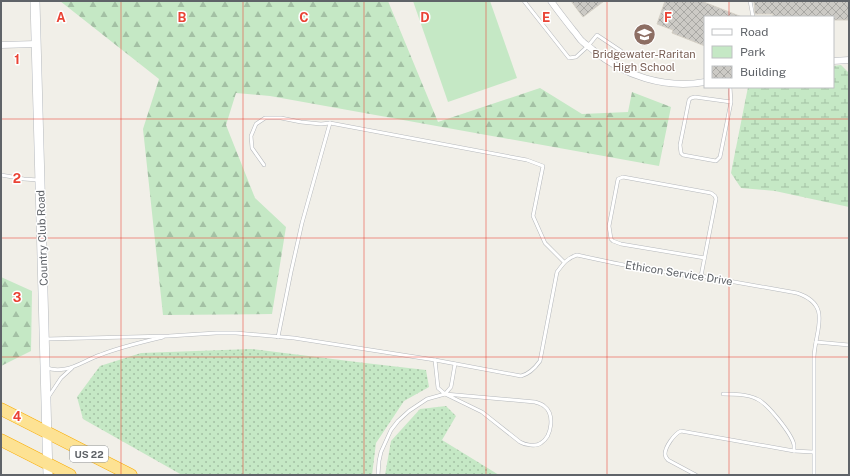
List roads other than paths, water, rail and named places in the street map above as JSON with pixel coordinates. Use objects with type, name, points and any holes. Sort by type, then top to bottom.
[{"type":"highway","name":"US 22","points":[[1,409],[131,475]]},
{"type":"highway","name":"US 22","points":[[1,440],[48,469],[70,475]]},
{"type":"street","name":"Country Club Road","points":[[35,1],[48,469]]},
{"type":"street","points":[[551,1],[583,42],[612,64],[633,74],[651,80],[671,84],[704,82]]},
{"type":"street","points":[[1,45],[36,44]]},
{"type":"street","points":[[834,61],[849,60]]},
{"type":"lane","points":[[524,1],[569,58],[576,57],[597,35],[621,51],[612,64]]},
{"type":"lane","points":[[750,1],[753,16]]},
{"type":"lane","points":[[730,88],[731,102],[720,158],[716,161],[683,155],[681,153],[680,144],[689,100],[695,97],[731,102]]},
{"type":"lane","points":[[44,339],[236,333],[294,338],[435,360],[521,376],[535,368],[540,361],[557,272],[564,262],[545,243],[533,216],[543,166],[527,160],[330,123],[321,124],[301,122],[281,118],[265,118],[256,124],[251,136],[252,148],[264,165]]},
{"type":"lane","points":[[278,337],[301,228],[330,123]]},
{"type":"lane","points":[[1,175],[40,180]]},
{"type":"lane","points":[[701,276],[716,199],[714,194],[623,177],[618,179],[609,224],[611,239],[613,242],[704,258]]},
{"type":"lane","name":"Ethicon Service Drive","points":[[564,262],[577,255],[662,271],[701,276],[797,293],[813,302],[818,308],[820,316],[814,357],[814,475]]},
{"type":"lane","points":[[45,367],[52,370],[64,370],[100,355],[169,336]]},
{"type":"lane","points":[[816,342],[849,345]]},
{"type":"lane","points":[[378,475],[381,452],[391,430],[398,421],[409,411],[427,400],[445,394],[535,402],[544,405],[550,414],[551,420],[546,439],[538,445],[523,444],[482,412],[445,394],[438,388],[435,360]]},
{"type":"lane","points":[[445,394],[451,387],[455,364]]},
{"type":"lane","points":[[46,399],[61,378],[73,367]]},
{"type":"lane","points":[[723,394],[753,397],[765,403],[778,418],[790,437],[794,444],[794,451]]},
{"type":"lane","points":[[696,475],[668,460],[665,456],[666,448],[676,433],[681,432],[794,451],[813,452]]},
{"type":"place","name":"Bridgewater-Raritan High School","points":[[644,34]]}]
